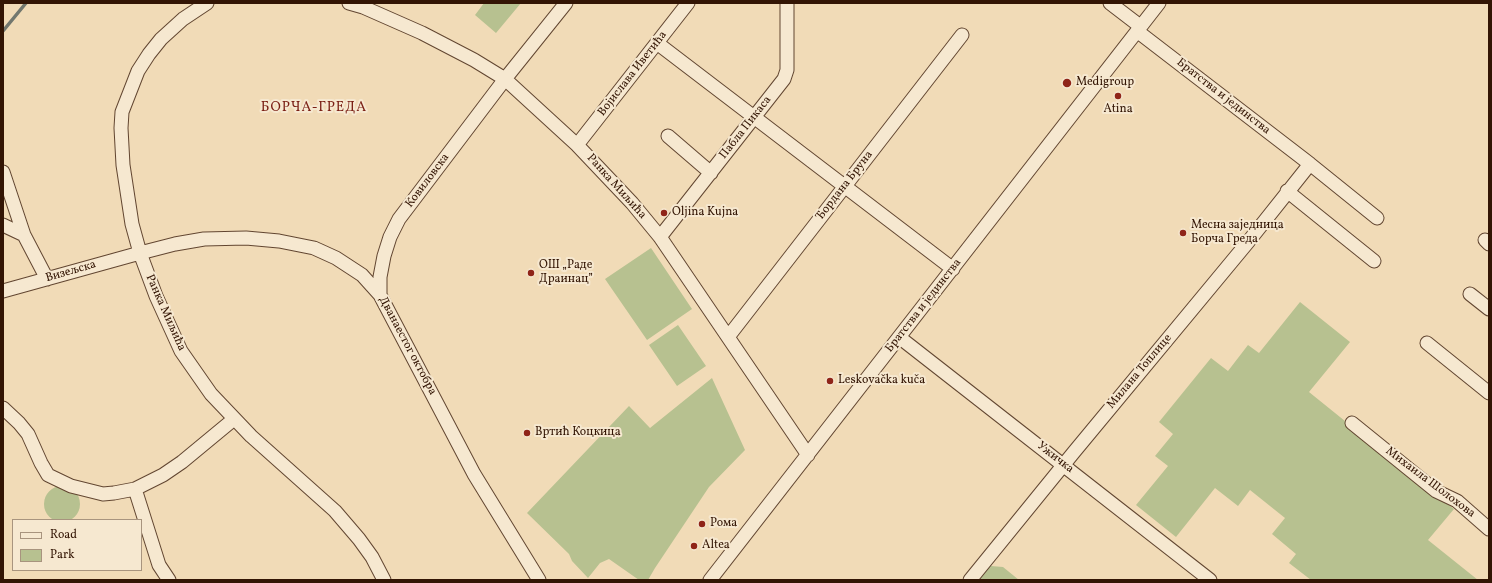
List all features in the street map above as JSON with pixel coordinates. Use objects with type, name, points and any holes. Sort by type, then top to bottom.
[{"type":"street","name":"Ранка Миљића","points":[[207,3],[178,23],[149,54],[138,71],[122,112],[121,128],[123,165],[132,224],[140,253],[156,296],[181,351],[211,394],[251,436],[335,511],[372,557],[384,580]]},
{"type":"street","name":"Ранка Миљића","points":[[349,3],[363,7],[422,33],[464,54],[505,79],[577,145],[632,203],[660,237],[808,455]]},
{"type":"street","name":"Ковиловска","points":[[380,295],[380,277],[384,256],[390,237],[399,219],[505,79],[566,3]]},
{"type":"street","name":"Војислава Иветића","points":[[577,145],[688,3]]},
{"type":"street","name":"Пабла Пикаса","points":[[660,237],[784,79],[787,60],[787,3]]},
{"type":"street","points":[[1110,3],[1139,28]]},
{"type":"street","name":"Братства и јединства","points":[[710,580],[1159,3]]},
{"type":"street","name":"Братства и јединства","points":[[1139,28],[1377,218]]},
{"type":"street","name":"Ђордана Бруна","points":[[728,337],[962,35]]},
{"type":"street","points":[[657,42],[953,269]]},
{"type":"street","points":[[668,136],[711,173]]},
{"type":"street","name":"Милана Топлице","points":[[970,580],[1248,242],[1287,191],[1310,164]]},
{"type":"street","points":[[3,172],[24,235],[47,279]]},
{"type":"street","points":[[1287,191],[1374,261]]},
{"type":"street","points":[[3,224],[24,235]]},
{"type":"street","name":"Дванаестог октобра","points":[[140,253],[175,244],[204,239],[264,239],[297,244],[320,250],[345,263],[362,275],[380,295],[474,474],[539,580]]},
{"type":"street","name":"Визељска","points":[[3,291],[140,253]]},
{"type":"street","points":[[1470,294],[1489,309]]},
{"type":"street","name":"Ужичка","points":[[899,337],[1210,580]]},
{"type":"street","points":[[1427,343],[1489,393]]},
{"type":"street","points":[[3,408],[20,423],[28,434],[45,470],[52,477],[71,486],[99,494],[109,494],[135,489],[173,469],[234,418]]},
{"type":"street","name":"Михаила Шолохова","points":[[1352,423],[1436,491],[1457,501],[1489,529]]},
{"type":"street","points":[[135,489],[159,564],[169,580]]},
{"type":"green space","points":[[484,3],[521,3],[496,33],[475,15]]},
{"type":"green space","points":[[651,248],[692,309],[647,340],[605,279]]},
{"type":"green space","points":[[1300,302],[1350,342],[1309,392],[1454,509],[1428,540],[1478,580],[1311,580],[1289,563],[1296,554],[1272,534],[1285,518],[1250,490],[1238,506],[1215,488],[1176,537],[1136,505],[1168,466],[1155,456],[1173,434],[1159,422],[1211,358],[1228,371],[1248,345],[1259,353]]},
{"type":"green space","points":[[678,325],[706,366],[677,386],[649,345]]},
{"type":"green space","points":[[712,378],[745,450],[709,487],[648,580],[639,580],[609,559],[600,563],[588,578],[572,561],[569,554],[527,513],[629,406],[650,428]]},
{"type":"green space","points":[[62,486],[75,491],[80,504],[77,514],[72,519],[52,519],[47,514],[44,504],[49,491]]},
{"type":"green space","points":[[991,566],[1003,567],[1019,580],[977,580],[986,568]]},
{"type":"waterway","points":[[3,31],[26,3]]},
{"type":"place","name":"Medigroup","points":[[1067,83]]},
{"type":"place","name":"Atina","points":[[1118,96]]},
{"type":"place","name":"Oljina Kujna","points":[[664,213]]},
{"type":"place","name":"Месна заједница Борча Греда","points":[[1183,233]]},
{"type":"place","name":"ОШ „Раде Драинац”","points":[[531,273]]},
{"type":"place","name":"Leskovačka kuča","points":[[830,381]]},
{"type":"place","name":"Вртић Коцкица","points":[[527,433]]},
{"type":"place","name":"Рома","points":[[702,524]]},
{"type":"place","name":"Altea","points":[[694,546]]},
{"type":"district","name":"БОРЧА-ГРЕДА","points":[[314,108]]}]
